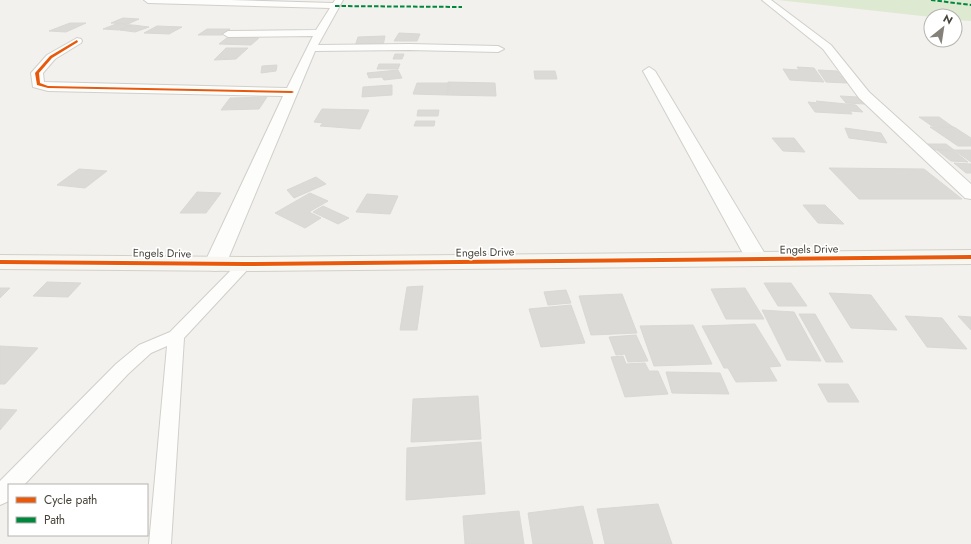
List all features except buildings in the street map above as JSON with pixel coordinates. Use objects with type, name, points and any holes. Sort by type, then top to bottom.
[{"type":"street","points":[[148,0],[337,3],[311,48],[215,264]]},
{"type":"street","points":[[766,0],[827,47],[864,95],[971,194]]},
{"type":"street","points":[[228,34],[320,33]]},
{"type":"street","points":[[77,41],[51,57],[37,73],[38,84],[48,87],[292,92]]},
{"type":"street","points":[[311,48],[409,47],[498,49]]},
{"type":"street","points":[[649,71],[757,259]]},
{"type":"street","name":"Engels Drive","points":[[0,262],[245,264],[971,257]]},
{"type":"lane","points":[[10,484],[122,369],[145,349],[176,336],[245,264]]},
{"type":"lane","points":[[160,544],[176,336]]},
{"type":"lane","points":[[0,495],[8,486]]},
{"type":"green space","points":[[778,0],[971,0],[971,21],[963,20],[963,8],[923,8],[923,16]]},
{"type":"marked path","points":[[931,0],[971,5]]},
{"type":"marked path","points":[[335,6],[462,7]]},
{"type":"cycle path","points":[[77,41],[51,57],[37,73],[38,84],[48,87],[292,92]]},
{"type":"cycle path","points":[[0,262],[245,264],[971,257]]}]
